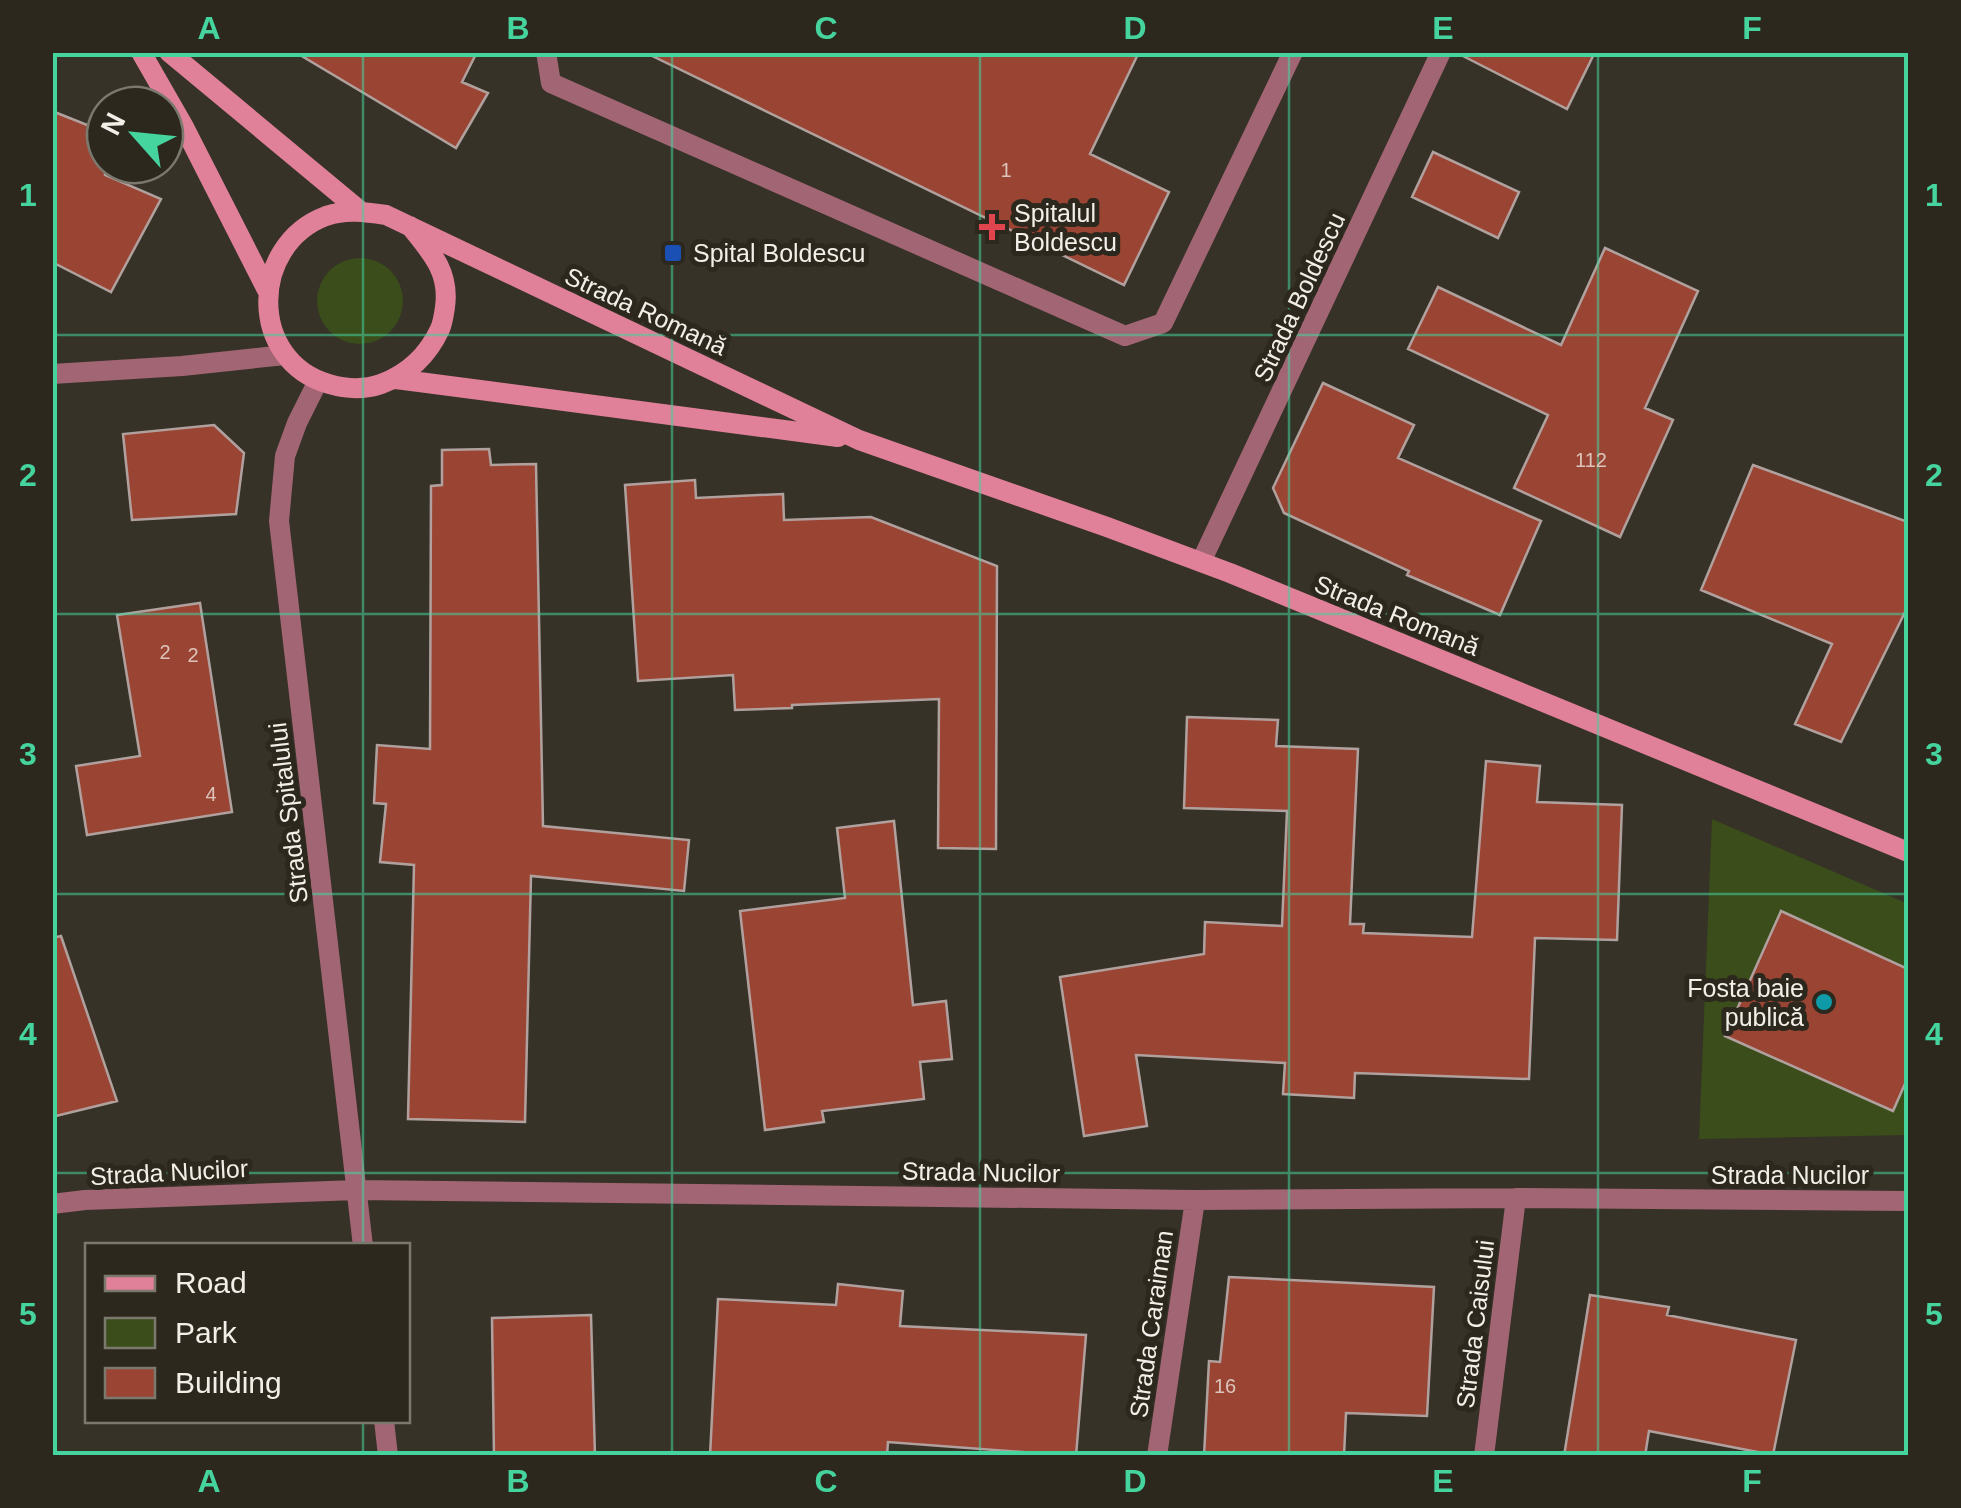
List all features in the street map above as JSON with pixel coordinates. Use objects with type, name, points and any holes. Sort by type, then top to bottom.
[{"type":"street","points":[[141,52],[267,290],[270,324],[286,355],[300,370],[318,381],[344,388],[371,387],[396,379],[423,358],[442,326],[447,289],[436,258],[410,226],[386,215],[359,210],[328,215],[300,230],[278,256],[267,290]]},
{"type":"street","points":[[169,52],[359,210]]},
{"type":"street","points":[[546,52],[551,84],[1125,336],[1163,323],[1293,52]]},
{"type":"street","name":"Strada Boldescu","points":[[1201,562],[1440,52]]},
{"type":"street","name":"Strada Romană","points":[[410,226],[860,440],[1201,562],[1908,852]]},
{"type":"street","points":[[52,374],[286,355]]},
{"type":"street","name":"Strada Romană","points":[[396,379],[860,440]]},
{"type":"street","name":"Strada Spitalului","points":[[318,381],[285,456],[279,521],[363,1243]]},
{"type":"street","name":"Strada Nucilor","points":[[52,1204],[356,1190],[1195,1200],[1908,1201]]},
{"type":"street","name":"Strada Caisului","points":[[1484,1456],[1516,1198]]},
{"type":"street","name":"Strada Caraiman","points":[[1157,1456],[1195,1200]]},
{"type":"street","points":[[384,1423],[388,1456]]},
{"type":"green space","points":[[360,258],[384,265],[396,277],[403,301],[396,325],[384,337],[360,344],[336,337],[324,325],[317,301],[324,277],[336,265]]},
{"type":"green space","points":[[1712,819],[1908,904],[1908,1135],[1699,1139]]},
{"type":"building","points":[[295,52],[477,52],[462,82],[488,93],[456,148]]},
{"type":"building","name":"Spitalul Boldescu","points":[[644,52],[1139,52],[1090,154],[1169,192],[1124,285]]},
{"type":"building","points":[[1455,52],[1595,52],[1567,109]]},
{"type":"building","points":[[52,111],[85,124],[85,185],[128,185],[161,199],[111,292],[52,262]]},
{"type":"building","points":[[1433,152],[1519,192],[1498,238],[1412,197]]},
{"type":"building","points":[[1605,248],[1698,291],[1645,408],[1673,420],[1620,537],[1514,488],[1548,415],[1408,349],[1438,287],[1561,345]]},
{"type":"building","points":[[1323,383],[1414,425],[1398,458],[1541,521],[1500,615],[1407,575],[1409,571],[1284,513],[1273,488]]},
{"type":"building","points":[[214,425],[244,453],[236,514],[132,520],[123,434]]},
{"type":"building","points":[[489,449],[491,465],[536,464],[543,826],[689,840],[684,891],[531,876],[525,1122],[408,1119],[414,865],[380,862],[386,804],[374,803],[377,745],[430,749],[431,486],[442,485],[442,450]]},
{"type":"building","points":[[1753,465],[1908,522],[1908,606],[1841,742],[1795,724],[1832,644],[1701,590]]},
{"type":"building","points":[[695,480],[696,498],[783,494],[784,520],[871,517],[997,566],[996,849],[938,848],[939,699],[735,710],[733,675],[638,681],[625,485]]},
{"type":"building","points":[[200,603],[232,812],[87,835],[76,766],[140,756],[117,615]]},
{"type":"building","points":[[1187,717],[1278,720],[1276,746],[1358,749],[1350,924],[1364,924],[1363,933],[1472,937],[1486,761],[1540,766],[1537,802],[1622,805],[1617,940],[1535,938],[1529,1079],[1355,1073],[1354,1098],[1283,1094],[1285,1063],[1136,1055],[1147,1126],[1084,1136],[1060,977],[1204,954],[1205,922],[1282,926],[1287,811],[1184,808]]},
{"type":"building","points":[[894,821],[913,1005],[946,1001],[952,1059],[920,1062],[924,1099],[822,1111],[824,1122],[765,1130],[740,911],[845,898],[837,828]]},
{"type":"building","name":"Fosta baie publică","points":[[1781,911],[1908,969],[1908,1077],[1893,1111],[1725,1036]]},
{"type":"building","points":[[61,936],[117,1101],[52,1117],[52,938]]},
{"type":"building","points":[[1229,1277],[1434,1287],[1427,1416],[1346,1413],[1344,1456],[1204,1456],[1209,1361],[1220,1362]]},
{"type":"building","points":[[838,1284],[903,1291],[900,1326],[1086,1335],[1076,1456],[888,1442],[887,1456],[710,1456],[718,1299],[836,1305]]},
{"type":"building","points":[[1590,1295],[1669,1307],[1667,1315],[1796,1340],[1773,1455],[1649,1431],[1645,1456],[1564,1456]]},
{"type":"building","points":[[591,1315],[595,1456],[494,1456],[492,1318]]},
{"type":"place","name":"Spitalul Boldescu","points":[[992,227]]},
{"type":"place","name":"Spital Boldescu","points":[[673,253]]},
{"type":"place","name":"Fosta baie publică","points":[[1824,1002]]}]
